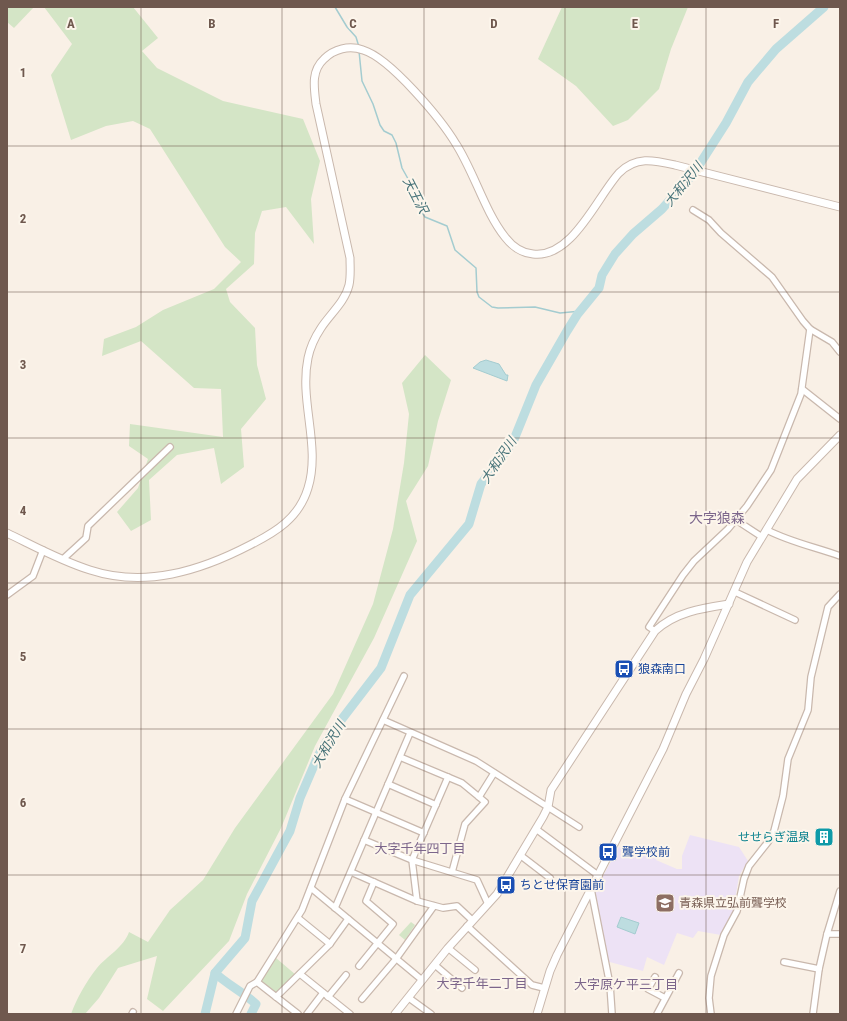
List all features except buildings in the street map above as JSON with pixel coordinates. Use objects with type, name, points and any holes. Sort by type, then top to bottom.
[{"type":"street","points":[[7,533],[91,571],[125,577],[152,577],[182,573],[212,563],[267,537],[289,521],[303,502],[311,479],[312,462],[307,380],[308,359],[315,338],[343,299],[349,286],[351,274],[349,253],[316,104],[314,85],[317,66],[332,53],[346,48],[363,49],[380,59],[409,87],[445,128],[456,144],[505,237],[518,249],[526,253],[542,254],[550,252],[564,244],[614,178],[630,164],[638,161],[652,160],[675,164],[840,207]]},
{"type":"street","points":[[693,210],[709,220],[721,233],[772,276],[795,312],[810,329],[832,342],[840,352]]},
{"type":"street","points":[[655,631],[649,627],[683,575],[736,520],[775,462],[802,389],[810,329]]},
{"type":"street","points":[[802,389],[840,419]]},
{"type":"street","points":[[537,1014],[544,988],[557,955],[664,749],[686,694],[704,659],[748,562],[797,479],[840,435]]},
{"type":"street","points":[[63,559],[86,538],[88,526],[170,447]]},
{"type":"street","points":[[736,520],[762,537]]},
{"type":"street","points":[[767,530],[786,540],[818,548],[840,556]]},
{"type":"street","points":[[7,595],[33,576],[43,550]]},
{"type":"street","points":[[734,592],[795,620]]},
{"type":"street","points":[[711,1014],[709,998],[711,976],[724,935],[738,912],[746,872],[774,831],[783,796],[788,759],[808,710],[811,676],[826,614],[831,603],[840,594]]},
{"type":"street","points":[[395,1014],[448,948],[497,894],[548,807],[551,790],[655,631],[663,624],[688,612],[729,604]]},
{"type":"street","points":[[236,1014],[250,986],[257,982],[298,918],[312,888],[346,799],[404,676]]},
{"type":"street","points":[[383,720],[476,761],[579,827]]},
{"type":"street","points":[[335,908],[410,733]]},
{"type":"street","points":[[400,757],[462,783],[485,802],[465,824],[452,872]]},
{"type":"street","points":[[479,797],[494,773]]},
{"type":"street","points":[[417,900],[412,860],[448,777]]},
{"type":"street","points":[[388,784],[436,804]]},
{"type":"street","points":[[346,799],[424,833]]},
{"type":"street","points":[[536,829],[599,876]]},
{"type":"street","points":[[364,840],[412,860],[477,880],[488,904]]},
{"type":"street","points":[[520,855],[550,878]]},
{"type":"street","points":[[351,872],[434,906],[443,908],[457,906],[470,923],[532,985],[544,988]]},
{"type":"street","points":[[358,966],[393,924],[366,901],[374,882]]},
{"type":"street","points":[[312,888],[422,980]]},
{"type":"street","points":[[591,889],[610,985],[612,1014]]},
{"type":"street","points":[[813,1014],[819,969],[827,934],[840,891]]},
{"type":"street","points":[[362,999],[396,958],[434,906]]},
{"type":"street","points":[[298,918],[330,944]]},
{"type":"street","points":[[276,997],[330,944],[348,919]]},
{"type":"street","points":[[827,934],[840,934]]},
{"type":"street","points":[[448,948],[475,970]]},
{"type":"street","points":[[784,962],[819,969]]},
{"type":"street","points":[[434,965],[462,988]]},
{"type":"street","points":[[657,1014],[679,973]]},
{"type":"street","points":[[300,974],[350,1014]]},
{"type":"street","points":[[307,1014],[346,975]]},
{"type":"street","points":[[655,977],[648,989],[665,998]]},
{"type":"street","points":[[257,982],[298,1014]]},
{"type":"street","points":[[409,998],[431,1014]]},
{"type":"shaded area","name":"青森県立弘前聾学校","points":[[690,835],[739,847],[748,861],[739,876],[733,912],[721,935],[698,931],[693,938],[677,933],[664,965],[647,957],[643,971],[606,961],[593,894],[619,847],[640,857],[645,848],[659,853],[656,860],[677,869],[682,869],[682,856]]},
{"type":"green space","points":[[7,7],[34,7],[14,28],[7,22]]},
{"type":"green space","points":[[44,7],[133,7],[158,38],[142,51],[157,68],[223,101],[303,119],[320,161],[311,199],[314,244],[286,207],[262,211],[255,233],[254,264],[226,289],[230,302],[255,328],[257,365],[266,399],[241,429],[244,467],[221,484],[214,448],[177,455],[149,480],[151,520],[131,531],[117,512],[138,488],[148,459],[129,446],[130,424],[223,437],[221,389],[194,388],[141,341],[102,356],[104,339],[136,327],[163,310],[214,289],[241,262],[225,247],[150,129],[133,121],[106,126],[71,140],[51,75],[72,44]]},
{"type":"green space","points":[[562,7],[688,7],[671,49],[659,89],[628,120],[613,126],[576,86],[538,59]]},
{"type":"green space","points":[[425,355],[451,380],[438,421],[428,466],[406,501],[417,541],[374,638],[315,746],[281,828],[247,894],[229,941],[163,1011],[147,999],[157,956],[118,968],[99,998],[85,1014],[71,1014],[82,990],[93,973],[123,942],[129,932],[148,942],[170,910],[203,880],[235,828],[333,694],[373,604],[393,529],[404,463],[409,414],[402,383]]},
{"type":"green space","points":[[411,922],[415,925],[405,940],[399,935]]},
{"type":"green space","points":[[276,958],[296,975],[278,992],[274,993],[263,984],[262,980]]},
{"type":"water","points":[[486,360],[499,364],[506,375],[508,375],[507,381],[473,368],[480,362]]},
{"type":"water","points":[[621,917],[639,923],[635,934],[617,927]]},
{"type":"waterway","name":"天王沢","points":[[335,7],[347,27],[356,37],[359,47]]},
{"type":"waterway","name":"大和沢川","points":[[205,1014],[215,973],[245,938],[252,901],[290,831],[300,798],[318,756],[332,732],[381,668],[410,595],[469,524],[481,484],[513,442],[536,385],[567,331],[577,315],[599,288],[602,275],[615,254],[633,234],[662,209],[694,173],[726,123],[748,82],[776,49],[824,7]]},
{"type":"waterway","name":"天王沢","points":[[359,51],[362,81],[373,104],[380,125],[384,131],[392,135],[396,143],[402,168],[417,195],[421,211],[425,217],[447,226],[455,250],[476,268],[477,292],[479,297],[492,307],[498,308],[535,307],[560,313],[581,311]]},
{"type":"waterway","points":[[215,973],[256,1004],[251,1014]]},
{"type":"place","name":"狼森南口","points":[[624,669]]},
{"type":"place","name":"せせらぎ温泉","points":[[824,837]]},
{"type":"place","name":"聾学校前","points":[[608,852]]},
{"type":"place","name":"ちとせ保育園前","points":[[506,885]]},
{"type":"place","name":"青森県立弘前聾学校","points":[[665,903]]},
{"type":"district","name":"大字狼森","points":[[717,518]]},
{"type":"district","name":"大字千年四丁目","points":[[420,848]]},
{"type":"district","name":"大字千年二丁目","points":[[482,983]]},
{"type":"district","name":"大字原ケ平三丁目","points":[[626,984]]}]
